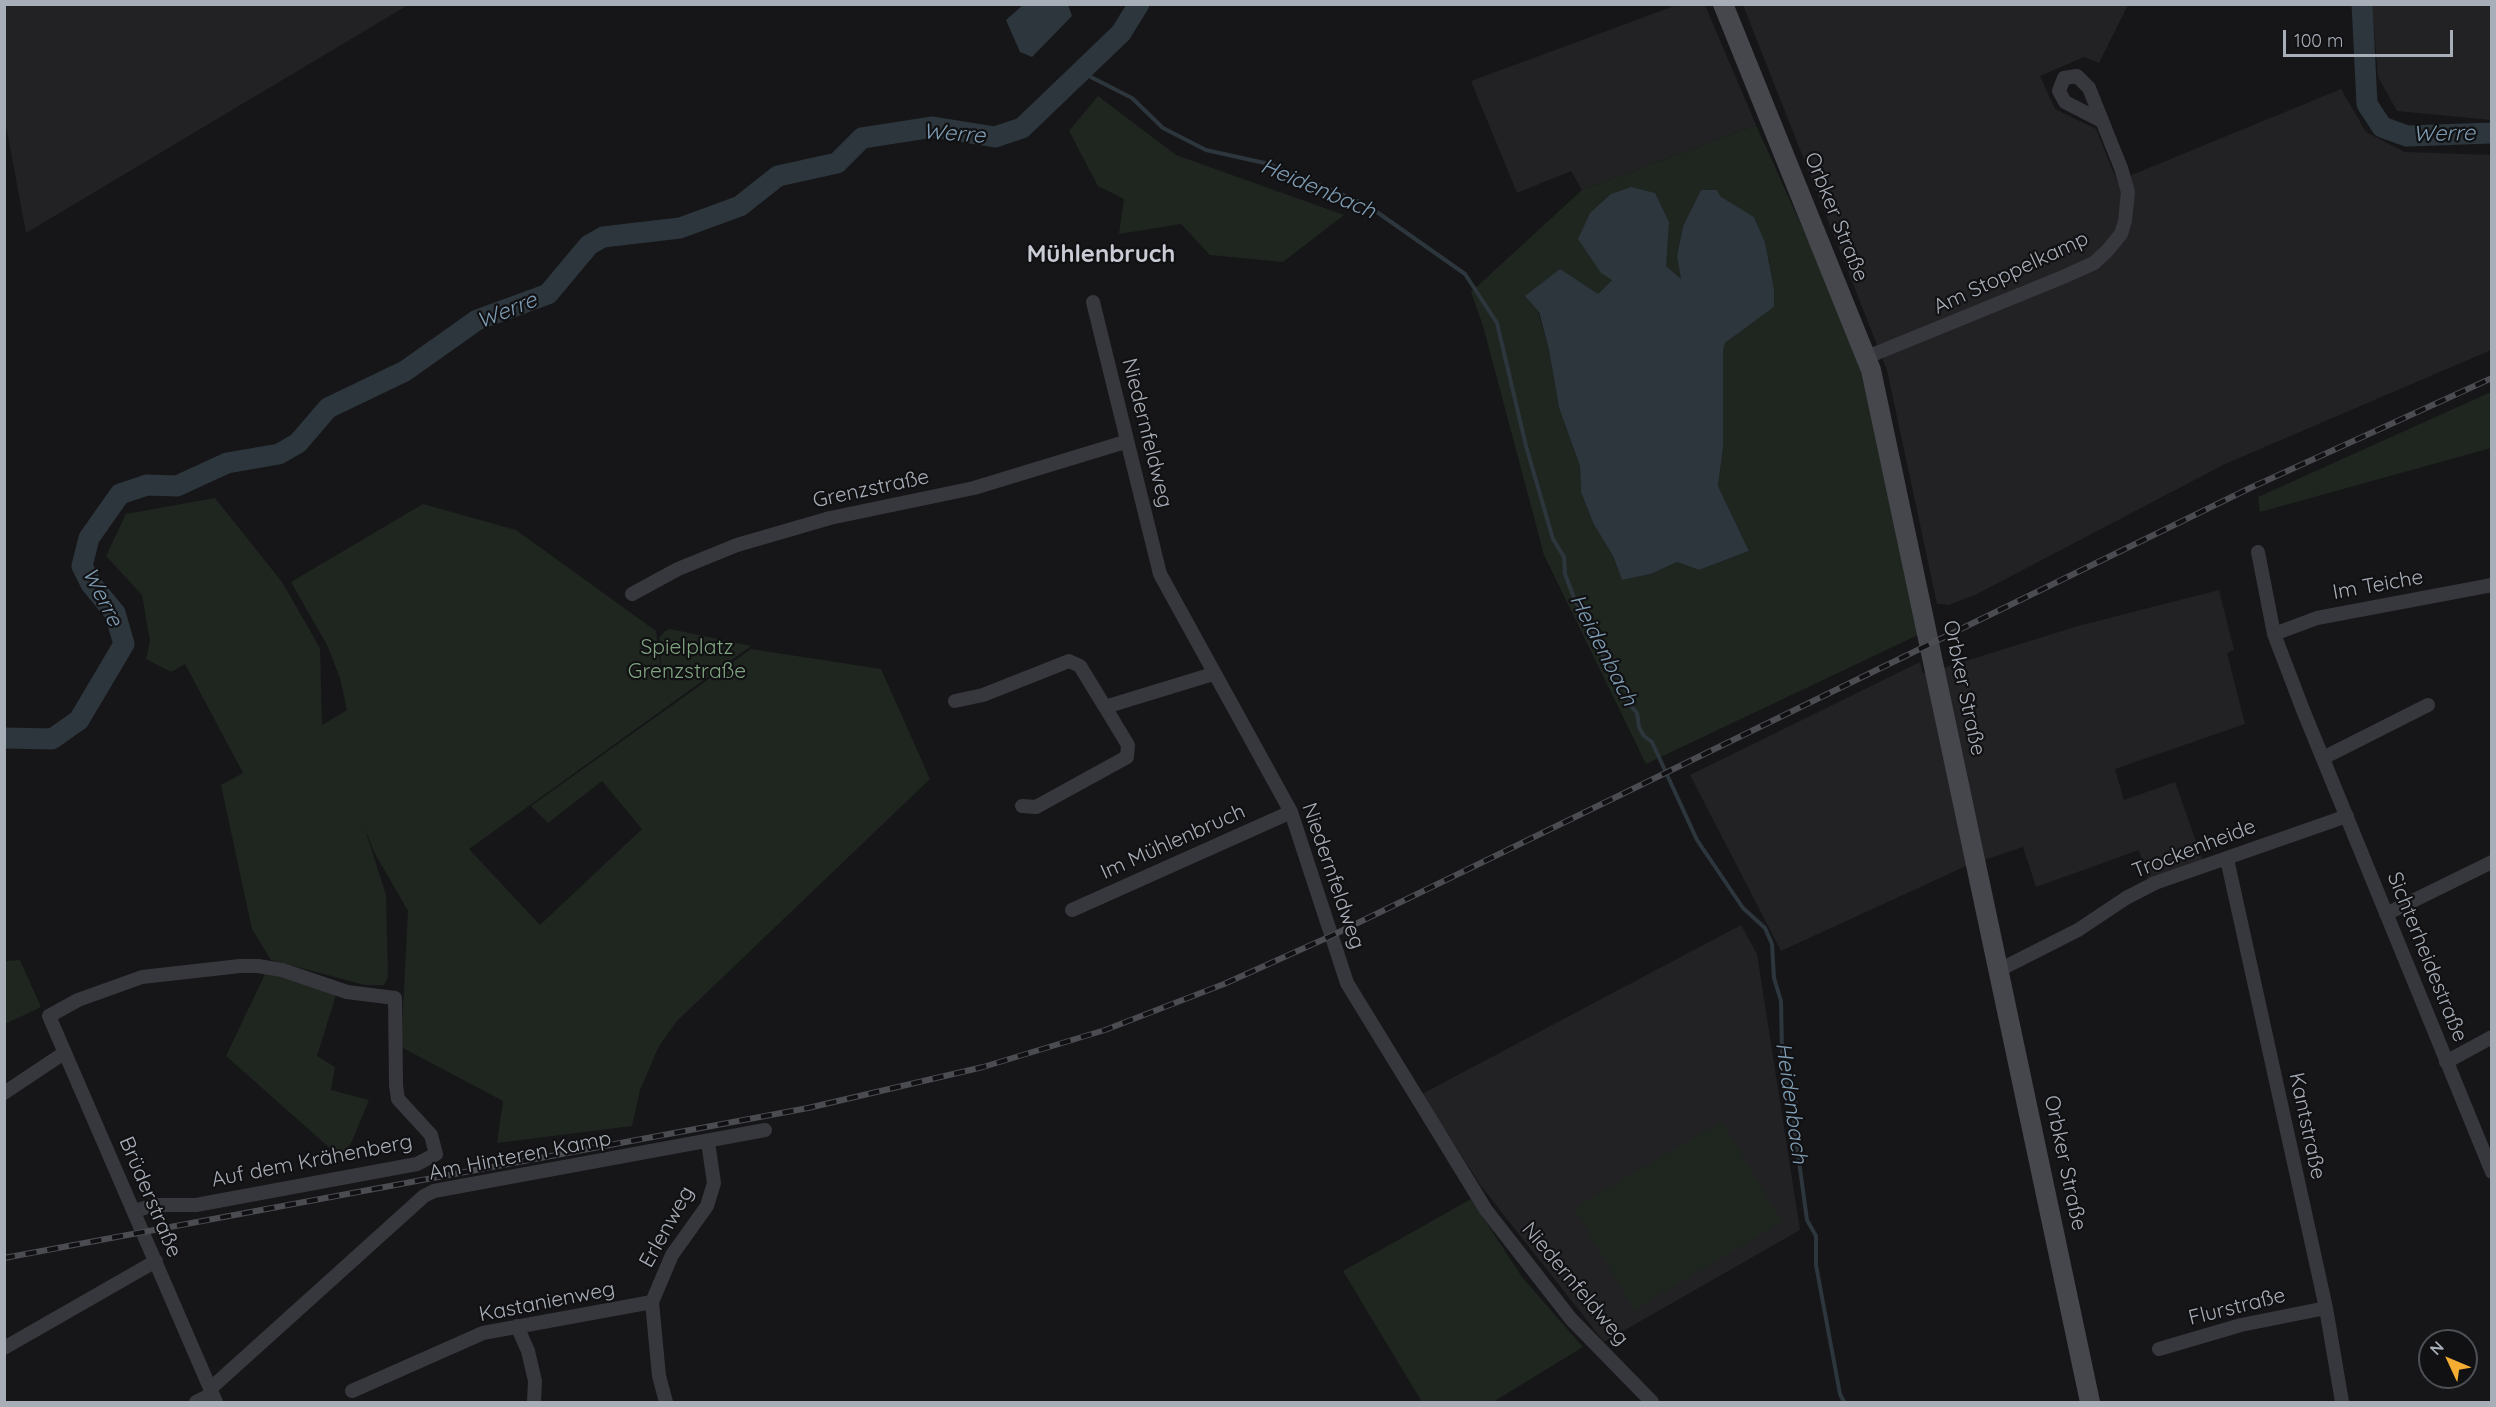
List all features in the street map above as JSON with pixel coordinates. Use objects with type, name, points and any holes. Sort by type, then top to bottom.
[{"type":"street","name":"Orbker Straße","points":[[1723,4],[1867,357],[2090,1402]]},
{"type":"street","name":"Am Stoppelkamp","points":[[1867,357],[2064,277],[2094,263],[2107,251],[2121,234],[2125,221],[2128,192],[2121,168],[2100,120]]},
{"type":"street","name":"Niedernfeldweg","points":[[1093,302],[1125,442],[1160,574],[1291,812],[1347,983],[1483,1205],[1571,1319],[1652,1402]]},
{"type":"street","name":"Grenzstraße","points":[[632,594],[678,569],[736,545],[830,518],[974,488],[1125,442]]},
{"type":"street","name":"Sichterheidestraße","points":[[2259,552],[2274,634],[2492,1172]]},
{"type":"street","name":"Im Teiche","points":[[2274,634],[2317,618],[2492,585]]},
{"type":"street","points":[[955,701],[983,695],[1069,661],[1080,666],[1128,746],[1127,757],[1036,807],[1022,806]]},
{"type":"street","points":[[1105,708],[1213,674]]},
{"type":"street","points":[[2323,758],[2428,705]]},
{"type":"street","name":"Im Mühlenbruch","points":[[1072,910],[1291,812]]},
{"type":"street","name":"Trockenheide","points":[[1999,970],[2078,930],[2126,898],[2155,884],[2347,816]]},
{"type":"street","name":"Kantstraße","points":[[2227,859],[2326,1308],[2342,1402]]},
{"type":"street","points":[[2386,914],[2492,862]]},
{"type":"street","name":"Auf dem Krähenberg","points":[[49,1016],[78,1000],[142,977],[240,966],[282,970],[347,992],[395,998],[398,1100],[432,1135],[436,1154],[405,1166],[196,1205],[155,1205],[134,1211]]},
{"type":"street","name":"Brüderstraße","points":[[49,1016],[212,1395]]},
{"type":"street","points":[[2446,1062],[2492,1038]]},
{"type":"street","points":[[4,1093],[64,1053]]},
{"type":"street","name":"Am Hinteren Kamp","points":[[212,1395],[424,1196],[434,1191],[765,1130]]},
{"type":"street","name":"Erlenweg","points":[[666,1402],[659,1376],[652,1302],[672,1255],[707,1206],[714,1183],[708,1142]]},
{"type":"street","points":[[4,1348],[156,1261]]},
{"type":"street","name":"Kastanienweg","points":[[352,1391],[483,1333],[652,1302]]},
{"type":"street","name":"Flurstraße","points":[[2159,1349],[2241,1325],[2326,1308]]},
{"type":"street","points":[[517,1326],[528,1351],[536,1381],[534,1402]]},
{"type":"street","points":[[196,1402],[212,1395]]},
{"type":"shaded area","points":[[4,5],[408,5],[26,233],[5,120]]},
{"type":"shaded area","points":[[1023,5],[1068,5],[1072,16],[1032,57],[1020,52],[1006,20]]},
{"type":"shaded area","points":[[1677,5],[1705,5],[1756,125],[1582,190],[1571,171],[1517,193],[1471,81]]},
{"type":"shaded area","points":[[1743,5],[2128,5],[2099,63],[2084,57],[2040,76],[2055,109],[2096,129],[2117,181],[2341,89],[2366,132],[2405,152],[2491,155],[2491,350],[2225,464],[1977,594],[1949,605],[1937,604],[1887,370]]},
{"type":"shaded area","points":[[2372,5],[2491,5],[2491,120],[2397,111],[2378,77]]},
{"type":"shaded area","points":[[1631,187],[1655,193],[1669,222],[1666,266],[1681,279],[1677,256],[1683,226],[1701,190],[1717,190],[1720,196],[1754,217],[1765,242],[1774,289],[1774,307],[1725,343],[1723,352],[1723,448],[1718,486],[1749,551],[1699,570],[1677,562],[1651,574],[1622,580],[1613,556],[1593,523],[1581,492],[1580,466],[1559,408],[1549,350],[1539,312],[1525,296],[1560,269],[1598,294],[1612,280],[1601,273],[1578,239],[1590,213],[1611,194]]},
{"type":"shaded area","points":[[2219,590],[2234,650],[2227,653],[2245,724],[2115,769],[2124,800],[2175,782],[2203,861],[2148,880],[2139,850],[2036,887],[2023,847],[1966,866],[1781,951],[1690,775],[1920,662],[1923,673],[1927,673],[2078,626]]},
{"type":"shaded area","points":[[1741,925],[1757,954],[1800,1230],[1604,1342],[1481,1186],[1422,1094]]},
{"type":"green space","points":[[1098,96],[1176,155],[1344,215],[1283,262],[1210,255],[1181,224],[1119,234],[1124,199],[1098,186],[1069,131]]},
{"type":"green space","points":[[1756,125],[1861,358],[1920,634],[1646,764],[1544,555],[1483,326],[1471,292],[1582,190]],"holes":[[[1701,190],[1720,196],[1754,217],[1765,242],[1774,289],[1774,307],[1725,343],[1723,352],[1723,448],[1718,486],[1749,551],[1699,570],[1677,562],[1651,574],[1622,580],[1613,556],[1593,523],[1581,492],[1580,466],[1559,408],[1549,350],[1538,312],[1598,294],[1613,279],[1666,266],[1682,280],[1677,256],[1683,226]]]},
{"type":"green space","points":[[2491,392],[2491,448],[2260,512],[2258,497]]},
{"type":"green space","name":"Spielplatz Grenzstraße","points":[[215,498],[282,582],[320,648],[322,725],[347,710],[340,678],[327,645],[291,582],[423,504],[516,530],[656,631],[663,685],[659,638],[665,631],[670,629],[751,646],[469,849],[540,925],[642,829],[602,781],[548,823],[531,806],[751,649],[881,669],[930,779],[677,1021],[659,1046],[640,1090],[632,1126],[497,1143],[503,1101],[401,1047],[408,911],[374,852],[364,826],[386,895],[388,977],[384,985],[365,985],[271,960],[252,929],[221,785],[243,773],[185,664],[171,672],[146,659],[150,641],[142,595],[106,556],[126,514]]},
{"type":"green space","points":[[20,960],[41,1007],[5,1024],[5,961]]},
{"type":"green space","points":[[266,972],[336,995],[317,1056],[335,1067],[331,1090],[369,1100],[352,1141],[341,1158],[226,1056]]},
{"type":"green space","points":[[1722,1121],[1782,1222],[1634,1310],[1574,1208]]},
{"type":"green space","points":[[1471,1199],[1522,1277],[1583,1347],[1493,1402],[1422,1402],[1343,1271]]},
{"type":"waterway","name":"Werre","points":[[4,738],[52,739],[79,720],[124,644],[115,613],[91,584],[82,566],[89,538],[120,494],[147,485],[177,486],[227,463],[279,454],[298,443],[328,408],[405,371],[477,320],[548,294],[589,245],[603,237],[680,228],[740,206],[778,176],[837,163],[862,138],[933,127],[995,137],[1022,128],[1121,33],[1139,4]]},
{"type":"waterway","name":"Werre","points":[[2362,4],[2367,104],[2382,127],[2407,136],[2492,133]]},
{"type":"waterway","name":"Heidenbach","points":[[1079,71],[1132,98],[1163,128],[1206,150],[1269,164],[1367,205],[1465,274],[1497,323],[1526,446],[1553,539],[1564,557],[1565,574],[1576,603],[1587,613],[1605,661],[1618,676],[1628,694],[1631,706],[1637,713],[1639,727],[1644,736],[1652,742],[1697,840],[1743,908],[1765,928],[1772,944],[1774,978],[1781,1001],[1782,1051],[1787,1088],[1796,1104],[1794,1125],[1807,1220],[1816,1236],[1816,1265],[1840,1394],[1844,1402]]},
{"type":"railway","points":[[4,1258],[808,1108],[983,1067],[1105,1030],[1224,984],[1331,936],[2250,488],[2492,378]]},
{"type":"district","name":"Mühlenbruch","points":[[1101,255]]}]
